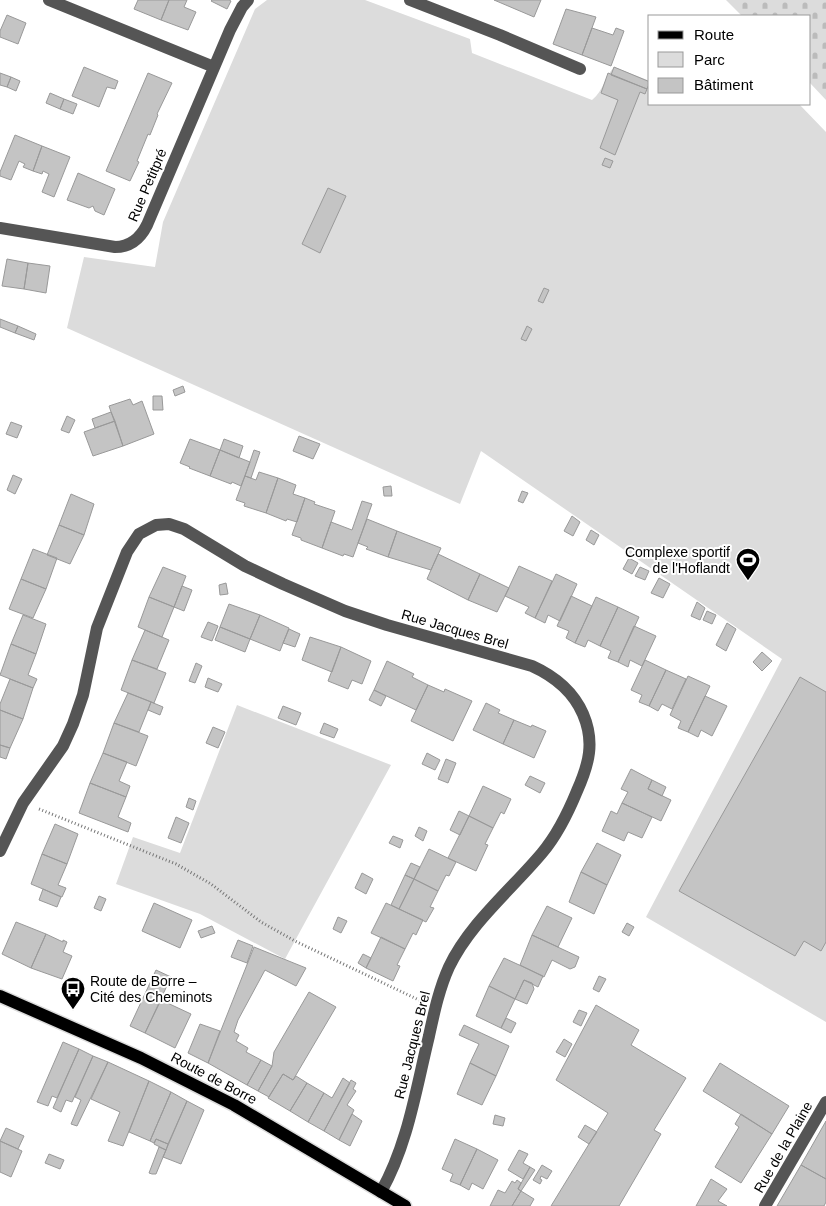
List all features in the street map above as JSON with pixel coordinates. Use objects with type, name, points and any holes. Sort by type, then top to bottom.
[{"type":"main road","name":"Route de Borre","points":[[0,996],[141,1058],[212,1093],[405,1206]]},
{"type":"street","points":[[49,0],[214,67]]},
{"type":"street","name":"Rue Petitpré","points":[[0,228],[115,247],[126,246],[134,242],[147,225],[236,17],[248,0]]},
{"type":"street","points":[[410,0],[580,68]]},
{"type":"street","name":"Rue Jacques Brel","points":[[0,851],[22,803],[63,746],[71,729],[82,695],[97,628],[130,545],[139,534],[156,524],[169,524],[184,529],[245,566],[345,611],[510,660],[543,672],[565,688],[574,697],[590,734],[591,746],[586,770],[564,821],[551,842],[478,924],[455,956],[435,1008],[403,1143],[381,1192]]},
{"type":"street","name":"Rue de la Plaine","points":[[765,1206],[826,1102]]},
{"type":"path","points":[[22,803],[176,864],[211,884],[261,922],[435,1008]]},
{"type":"green space","name":"Complexe sportif de l'Hoflandt","points":[[267,0],[365,0],[470,39],[472,53],[592,100],[614,67],[648,80],[648,105],[800,105],[826,132],[826,1022],[646,917],[782,659],[481,451],[460,504],[67,328],[84,257],[155,267],[163,222],[255,9]]},
{"type":"green space","points":[[726,0],[826,0],[826,100],[811,84],[811,15],[741,15]]},
{"type":"green space","points":[[237,705],[391,765],[285,959],[200,914],[116,884],[133,837],[180,853]]},
{"type":"building","points":[[138,0],[169,0],[161,20],[134,9]]},
{"type":"building","points":[[169,0],[187,0],[184,7],[196,12],[188,30],[161,20]]},
{"type":"building","points":[[212,0],[229,0],[231,1],[227,9]]},
{"type":"building","points":[[494,0],[541,0],[534,17]]},
{"type":"building","points":[[566,9],[596,17],[582,55],[553,44]]},
{"type":"building","points":[[7,15],[26,23],[18,44],[0,37],[0,31]]},
{"type":"building","points":[[592,28],[613,35],[616,28],[624,31],[611,66],[582,55]]},
{"type":"building","points":[[84,67],[118,81],[115,89],[107,87],[99,107],[72,96]]},
{"type":"building","points":[[614,67],[648,81],[648,87],[647,89],[611,75]]},
{"type":"building","points":[[0,73],[11,77],[7,87],[0,85]]},
{"type":"building","points":[[148,73],[172,83],[157,114],[150,135],[148,134],[137,161],[139,162],[130,181],[106,171]]},
{"type":"building","points":[[608,73],[647,89],[645,94],[640,92],[615,155],[600,148],[618,100],[601,93]]},
{"type":"building","points":[[11,77],[20,81],[16,91],[7,87]]},
{"type":"building","points":[[50,93],[64,99],[60,109],[46,103]]},
{"type":"building","points":[[64,99],[77,104],[73,114],[60,109]]},
{"type":"building","points":[[15,135],[42,146],[33,171],[23,167],[25,164],[19,161],[11,180],[0,176],[0,172]]},
{"type":"building","points":[[42,146],[70,157],[54,197],[42,192],[49,174],[43,171],[42,174],[33,171]]},
{"type":"building","points":[[605,158],[613,161],[610,168],[602,165]]},
{"type":"building","points":[[78,173],[115,189],[104,215],[95,211],[93,206],[89,208],[67,200]]},
{"type":"building","points":[[328,188],[346,196],[320,253],[302,244]]},
{"type":"building","points":[[7,259],[28,263],[24,289],[2,286]]},
{"type":"building","points":[[28,263],[50,266],[46,293],[24,289]]},
{"type":"building","points":[[544,288],[549,290],[543,303],[538,301]]},
{"type":"building","points":[[0,319],[18,326],[15,333],[0,327]]},
{"type":"building","points":[[18,326],[36,334],[34,340],[15,333]]},
{"type":"building","points":[[527,326],[532,329],[526,341],[521,339]]},
{"type":"building","points":[[183,386],[185,392],[175,396],[173,390]]},
{"type":"building","points":[[153,396],[162,396],[163,410],[153,410]]},
{"type":"building","points":[[130,399],[133,405],[142,401],[154,434],[123,446],[109,406]]},
{"type":"building","points":[[111,412],[115,421],[95,428],[92,419]]},
{"type":"building","points":[[67,416],[75,420],[69,433],[61,430]]},
{"type":"building","points":[[115,421],[123,446],[93,456],[84,432]]},
{"type":"building","points":[[11,422],[22,426],[17,438],[6,434]]},
{"type":"building","points":[[299,436],[320,444],[313,459],[293,451]]},
{"type":"building","points":[[190,439],[220,450],[210,476],[180,463]]},
{"type":"building","points":[[224,439],[243,446],[239,458],[220,450]]},
{"type":"building","points":[[220,450],[250,462],[241,486],[210,476]]},
{"type":"building","points":[[254,450],[260,452],[251,478],[245,476]]},
{"type":"building","points":[[259,472],[278,478],[266,513],[244,506],[245,503],[236,500],[245,476],[256,480]]},
{"type":"building","points":[[13,475],[22,479],[15,494],[7,490]]},
{"type":"building","points":[[278,478],[296,485],[293,494],[305,498],[297,522],[287,519],[286,521],[266,513]]},
{"type":"building","points":[[391,486],[392,496],[384,496],[383,487]]},
{"type":"building","points":[[522,491],[528,493],[523,503],[518,501]]},
{"type":"building","points":[[71,494],[94,504],[84,535],[59,525]]},
{"type":"building","points":[[305,498],[315,502],[314,504],[335,511],[322,548],[292,535]]},
{"type":"building","points":[[362,501],[372,504],[353,557],[344,554],[343,556],[322,548],[331,522],[352,530]]},
{"type":"building","points":[[572,516],[580,522],[573,536],[564,531]]},
{"type":"building","points":[[367,519],[397,531],[388,557],[366,549],[368,547],[358,543]]},
{"type":"building","points":[[59,525],[84,535],[70,564],[47,555]]},
{"type":"building","points":[[591,530],[599,535],[594,545],[586,540]]},
{"type":"building","points":[[397,531],[441,548],[431,570],[388,557]]},
{"type":"building","points":[[33,549],[57,558],[46,589],[21,579]]},
{"type":"building","points":[[438,554],[480,574],[468,600],[427,579]]},
{"type":"building","points":[[629,558],[638,563],[632,574],[623,569]]},
{"type":"building","points":[[519,566],[552,581],[535,618],[525,613],[529,607],[505,596]]},
{"type":"building","points":[[163,567],[186,576],[174,607],[149,597]]},
{"type":"building","points":[[640,567],[649,571],[645,580],[635,576]]},
{"type":"building","points":[[480,574],[509,588],[497,612],[468,600]]},
{"type":"building","points":[[556,574],[577,584],[560,621],[548,615],[545,623],[535,618]]},
{"type":"building","points":[[659,578],[670,584],[663,598],[651,593]]},
{"type":"building","points":[[21,579],[46,589],[33,618],[9,609]]},
{"type":"building","points":[[226,583],[228,594],[220,595],[219,585]]},
{"type":"building","points":[[182,586],[192,590],[184,611],[174,607]]},
{"type":"building","points":[[571,596],[592,606],[575,643],[566,638],[569,631],[557,626]]},
{"type":"building","points":[[149,597],[174,607],[162,637],[138,627]]},
{"type":"building","points":[[596,597],[618,607],[600,646],[588,640],[585,647],[575,643]]},
{"type":"building","points":[[697,602],[705,608],[700,620],[691,616]]},
{"type":"building","points":[[229,604],[260,615],[250,639],[220,627]]},
{"type":"building","points":[[618,607],[639,617],[618,662],[608,658],[611,651],[600,646]]},
{"type":"building","points":[[707,611],[716,615],[712,624],[703,620]]},
{"type":"building","points":[[23,615],[46,624],[36,654],[11,644]]},
{"type":"building","points":[[260,615],[289,628],[280,651],[250,639]]},
{"type":"building","points":[[208,622],[218,626],[212,641],[201,637]]},
{"type":"building","points":[[727,623],[736,629],[726,651],[716,645]]},
{"type":"building","points":[[634,626],[656,636],[642,666],[630,660],[628,667],[618,662]]},
{"type":"building","points":[[220,627],[250,639],[245,652],[215,640]]},
{"type":"building","points":[[289,629],[300,634],[295,647],[283,643]]},
{"type":"building","points":[[145,630],[169,640],[157,669],[132,660]]},
{"type":"building","points":[[310,637],[341,647],[332,672],[302,660]]},
{"type":"building","points":[[11,644],[36,654],[28,675],[37,679],[33,688],[0,675]]},
{"type":"building","points":[[341,647],[371,661],[362,684],[352,680],[348,689],[328,681]]},
{"type":"building","points":[[762,652],[772,661],[762,671],[753,662]]},
{"type":"building","points":[[132,660],[166,673],[154,703],[121,690]]},
{"type":"building","points":[[645,660],[666,670],[649,706],[639,702],[642,695],[631,690]]},
{"type":"building","points":[[387,661],[414,674],[412,677],[428,685],[416,710],[374,690]]},
{"type":"building","points":[[196,663],[202,666],[195,683],[189,681]]},
{"type":"building","points":[[666,670],[686,679],[672,709],[662,704],[658,711],[649,706]]},
{"type":"building","points":[[688,676],[710,686],[688,732],[678,728],[681,721],[670,715]]},
{"type":"building","points":[[800,677],[826,692],[826,942],[821,951],[804,941],[795,956],[679,891]]},
{"type":"building","points":[[208,678],[222,684],[218,692],[205,687]]},
{"type":"building","points":[[10,679],[33,688],[23,719],[0,710],[0,704]]},
{"type":"building","points":[[428,685],[444,692],[445,689],[472,701],[453,741],[411,721]]},
{"type":"building","points":[[374,690],[386,696],[381,706],[369,700]]},
{"type":"building","points":[[128,693],[151,702],[139,732],[114,723]]},
{"type":"building","points":[[705,696],[727,706],[712,736],[701,730],[698,737],[688,732]]},
{"type":"building","points":[[151,702],[163,707],[160,715],[148,710]]},
{"type":"building","points":[[486,703],[500,710],[498,713],[514,720],[503,744],[473,730]]},
{"type":"building","points":[[283,706],[301,713],[296,725],[278,718]]},
{"type":"building","points":[[0,710],[23,719],[10,748],[0,745]]},
{"type":"building","points":[[514,720],[546,731],[534,758],[503,744]]},
{"type":"building","points":[[114,723],[148,736],[136,766],[103,753]]},
{"type":"building","points":[[324,723],[338,729],[334,738],[320,733]]},
{"type":"building","points":[[213,727],[225,732],[218,748],[206,743]]},
{"type":"building","points":[[0,745],[10,748],[6,759],[0,757]]},
{"type":"building","points":[[103,753],[127,762],[119,781],[130,786],[126,797],[90,783]]},
{"type":"building","points":[[427,753],[440,760],[435,770],[422,764]]},
{"type":"building","points":[[446,759],[456,763],[448,783],[438,779]]},
{"type":"building","points":[[631,769],[652,780],[648,789],[671,800],[661,821],[622,803],[628,792],[621,789]]},
{"type":"building","points":[[530,776],[545,783],[540,793],[525,785]]},
{"type":"building","points":[[652,780],[666,787],[662,796],[648,789]]},
{"type":"building","points":[[90,783],[126,797],[118,817],[131,823],[128,832],[79,813]]},
{"type":"building","points":[[483,786],[511,799],[504,814],[501,812],[493,828],[469,816]]},
{"type":"building","points":[[189,798],[196,801],[193,810],[186,807]]},
{"type":"building","points":[[622,803],[652,817],[642,838],[628,832],[624,841],[602,831],[611,811],[617,814]]},
{"type":"building","points":[[459,811],[469,816],[460,835],[450,830]]},
{"type":"building","points":[[469,816],[493,828],[485,844],[488,845],[476,871],[448,858]]},
{"type":"building","points":[[176,817],[189,823],[181,843],[168,838]]},
{"type":"building","points":[[55,824],[78,834],[67,864],[42,854]]},
{"type":"building","points":[[419,827],[427,831],[423,841],[415,836]]},
{"type":"building","points":[[393,836],[403,840],[400,848],[389,843]]},
{"type":"building","points":[[597,843],[621,855],[607,885],[581,872]]},
{"type":"building","points":[[429,849],[456,862],[449,876],[446,875],[438,891],[414,879]]},
{"type":"building","points":[[42,854],[67,864],[58,885],[66,888],[62,897],[31,884]]},
{"type":"building","points":[[411,863],[420,867],[414,879],[405,875]]},
{"type":"building","points":[[581,872],[607,885],[594,914],[569,902]]},
{"type":"building","points":[[362,873],[373,879],[366,894],[355,888]]},
{"type":"building","points":[[405,875],[414,879],[399,909],[391,905]]},
{"type":"building","points":[[414,879],[438,891],[430,907],[434,908],[426,922],[399,909]]},
{"type":"building","points":[[43,889],[61,897],[57,907],[39,900]]},
{"type":"building","points":[[99,896],[106,899],[101,911],[94,908]]},
{"type":"building","points":[[154,903],[192,920],[180,948],[142,931]]},
{"type":"building","points":[[386,903],[423,920],[416,935],[413,933],[405,949],[371,933]]},
{"type":"building","points":[[547,906],[572,918],[558,947],[532,935]]},
{"type":"building","points":[[338,917],[347,921],[341,933],[333,929]]},
{"type":"building","points":[[16,922],[46,934],[31,968],[2,954]]},
{"type":"building","points":[[627,923],[634,927],[629,936],[622,932]]},
{"type":"building","points":[[212,926],[215,933],[201,938],[198,931]]},
{"type":"building","points":[[46,934],[67,942],[63,952],[72,956],[62,979],[31,968]]},
{"type":"building","points":[[532,935],[579,957],[575,967],[570,969],[552,960],[544,977],[520,965]]},
{"type":"building","points":[[381,937],[405,949],[397,965],[400,966],[393,981],[366,968]]},
{"type":"building","points":[[238,940],[253,946],[247,963],[231,957]]},
{"type":"building","points":[[254,947],[306,968],[296,986],[265,970],[238,1020],[234,1032],[239,1035],[236,1041],[248,1048],[246,1052],[261,1060],[247,1085],[208,1063]]},
{"type":"building","points":[[363,954],[371,958],[366,968],[358,963]]},
{"type":"building","points":[[504,958],[543,976],[538,987],[524,980],[515,999],[489,986]]},
{"type":"building","points":[[156,970],[171,977],[145,1033],[130,1026]]},
{"type":"building","points":[[599,976],[606,979],[599,992],[593,989]]},
{"type":"building","points":[[524,980],[532,983],[534,989],[527,1004],[515,999]]},
{"type":"building","points":[[489,986],[515,999],[501,1028],[476,1016]]},
{"type":"building","points":[[309,992],[336,1007],[293,1080],[283,1074],[269,1097],[258,1091],[272,1066],[274,1052]]},
{"type":"building","points":[[161,1000],[191,1014],[175,1048],[145,1033]]},
{"type":"building","points":[[596,1005],[639,1030],[631,1045],[686,1078],[654,1130],[661,1134],[619,1206],[551,1206],[608,1113],[556,1080]]},
{"type":"building","points":[[579,1010],[587,1013],[581,1026],[573,1022]]},
{"type":"building","points":[[506,1018],[516,1023],[511,1033],[501,1028]]},
{"type":"building","points":[[200,1024],[220,1031],[208,1063],[188,1053]]},
{"type":"building","points":[[464,1025],[509,1046],[496,1076],[470,1063],[479,1044],[459,1035]]},
{"type":"building","points":[[564,1039],[572,1044],[565,1057],[556,1052]]},
{"type":"building","points":[[63,1042],[79,1049],[57,1098],[52,1096],[48,1106],[37,1102]]},
{"type":"building","points":[[79,1049],[93,1056],[72,1102],[66,1100],[61,1112],[53,1108]]},
{"type":"building","points":[[93,1056],[108,1062],[77,1126],[71,1124],[81,1100],[75,1097]]},
{"type":"building","points":[[261,1060],[272,1066],[258,1091],[247,1085]]},
{"type":"building","points":[[108,1062],[149,1081],[123,1146],[108,1141],[120,1112],[91,1099]]},
{"type":"building","points":[[470,1063],[496,1076],[482,1105],[457,1094]]},
{"type":"building","points":[[720,1063],[789,1106],[772,1134],[703,1091]]},
{"type":"building","points":[[283,1074],[293,1080],[296,1076],[307,1083],[290,1111],[268,1098]]},
{"type":"building","points":[[343,1078],[350,1083],[324,1131],[308,1122],[324,1093],[332,1098]]},
{"type":"building","points":[[351,1080],[356,1083],[353,1089],[356,1091],[347,1105],[354,1110],[339,1140],[324,1131]]},
{"type":"building","points":[[149,1081],[171,1092],[150,1141],[129,1132]]},
{"type":"building","points":[[307,1083],[324,1093],[308,1122],[290,1111]]},
{"type":"building","points":[[171,1092],[187,1101],[168,1144],[156,1139],[154,1143],[150,1141]]},
{"type":"building","points":[[187,1101],[204,1110],[181,1164],[163,1157]]},
{"type":"building","points":[[352,1114],[362,1121],[350,1146],[339,1140]]},
{"type":"building","points":[[741,1114],[772,1134],[741,1183],[715,1167],[739,1127],[735,1124]]},
{"type":"building","points":[[495,1115],[505,1118],[503,1126],[493,1124]]},
{"type":"building","points":[[826,1121],[826,1179],[801,1165]]},
{"type":"building","points":[[585,1125],[597,1132],[589,1144],[578,1137]]},
{"type":"building","points":[[6,1128],[24,1136],[18,1149],[0,1141]]},
{"type":"building","points":[[156,1139],[168,1144],[166,1150],[154,1144]]},
{"type":"building","points":[[455,1139],[477,1149],[460,1185],[450,1181],[453,1174],[442,1169]]},
{"type":"building","points":[[0,1141],[22,1151],[11,1177],[0,1172]]},
{"type":"building","points":[[159,1147],[166,1150],[156,1174],[152,1174],[149,1173]]},
{"type":"building","points":[[477,1149],[498,1160],[483,1189],[472,1183],[469,1190],[460,1185]]},
{"type":"building","points":[[519,1150],[528,1154],[523,1163],[530,1167],[523,1179],[508,1170]]},
{"type":"building","points":[[49,1154],[64,1160],[60,1169],[45,1163]]},
{"type":"building","points":[[542,1165],[552,1171],[547,1179],[541,1176],[540,1184],[533,1180]]},
{"type":"building","points":[[801,1165],[826,1179],[826,1202],[824,1206],[777,1206]]},
{"type":"building","points":[[530,1167],[535,1170],[521,1191],[518,1189]]},
{"type":"building","points":[[711,1179],[727,1189],[718,1201],[727,1206],[696,1206]]},
{"type":"building","points":[[517,1180],[521,1183],[518,1189],[521,1191],[512,1206],[490,1206],[498,1190],[505,1193],[512,1181],[515,1183]]},
{"type":"building","points":[[521,1191],[534,1199],[530,1206],[512,1206]]},
{"type":"place","name":"Complexe sportif de l'Hoflandt","points":[[748,581]]},
{"type":"place","name":"Route de Borre – Cité des Cheminots","points":[[73,1010]]}]
